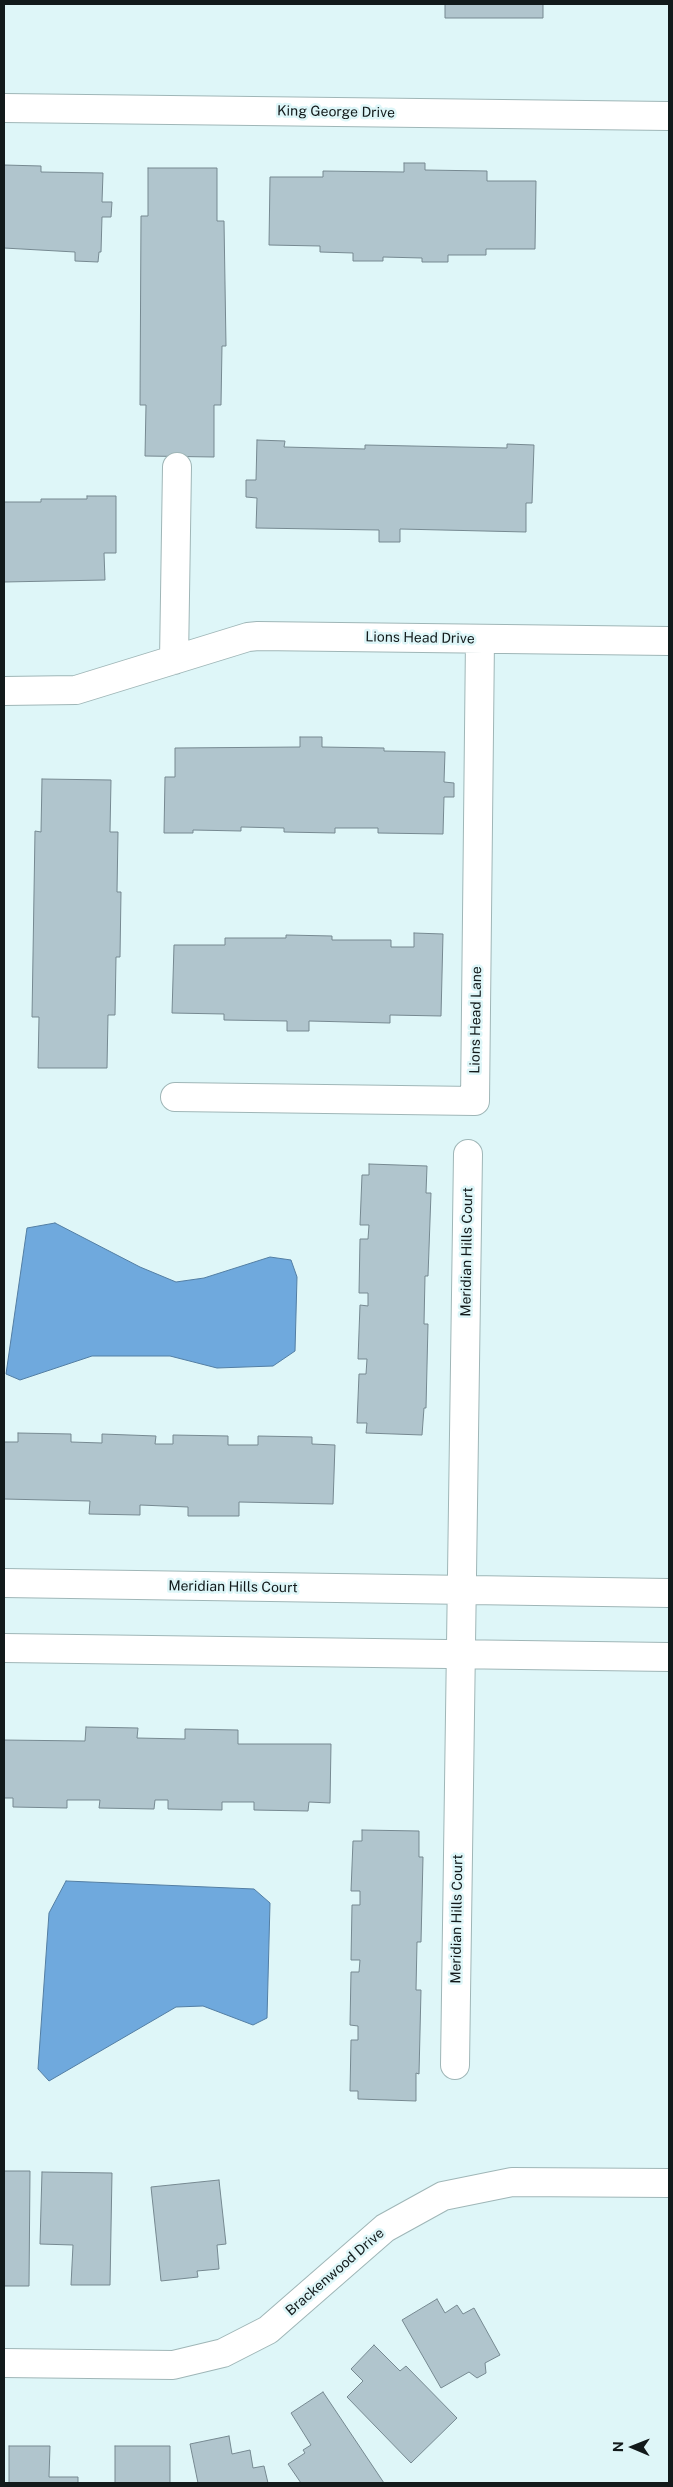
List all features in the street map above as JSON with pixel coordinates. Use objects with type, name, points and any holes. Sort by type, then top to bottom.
[{"type":"street","name":"King George Drive","points":[[4,108],[669,116]]},
{"type":"street","points":[[174,660],[177,467]]},
{"type":"street","name":"Lions Head Drive","points":[[4,691],[76,690],[248,637],[258,636],[669,641]]},
{"type":"street","name":"Lions Head Lane","points":[[175,1098],[475,1101],[480,639]]},
{"type":"street","name":"Meridian Hills Court","points":[[455,2065],[468,1154]]},
{"type":"street","name":"Meridian Hills Court","points":[[4,1583],[669,1593]]},
{"type":"street","points":[[4,1648],[669,1657]]},
{"type":"street","name":"Brackenwood Drive","points":[[4,2363],[173,2366],[223,2353],[268,2330],[385,2228],[443,2196],[512,2182],[669,2183]]},
{"type":"water","points":[[55,1223],[140,1267],[176,1282],[204,1278],[270,1257],[291,1260],[297,1277],[295,1351],[273,1366],[217,1368],[170,1356],[92,1356],[20,1380],[6,1374],[27,1228]]},
{"type":"water","points":[[66,1881],[254,1889],[270,1903],[267,2018],[253,2025],[203,2006],[176,2007],[49,2081],[38,2069],[49,1913]]},
{"type":"building","points":[[445,4],[543,4],[543,18],[445,18]]},
{"type":"building","points":[[404,163],[425,163],[425,170],[487,171],[487,181],[536,181],[535,249],[486,249],[486,255],[448,255],[448,262],[422,262],[422,258],[383,257],[383,261],[353,261],[353,253],[320,252],[320,246],[269,245],[270,177],[323,177],[323,171],[404,172]]},
{"type":"building","points":[[4,165],[41,166],[41,172],[103,173],[102,202],[112,202],[111,217],[102,217],[101,252],[99,252],[98,262],[75,261],[75,252],[4,248]]},
{"type":"building","points":[[148,168],[217,168],[217,221],[224,221],[226,346],[222,346],[221,405],[214,405],[214,457],[145,456],[146,405],[140,405],[141,216],[148,216]]},
{"type":"building","points":[[257,440],[285,441],[284,447],[365,449],[365,445],[507,448],[507,444],[534,445],[532,503],[526,503],[526,532],[400,529],[400,542],[379,542],[379,530],[256,528],[257,498],[246,497],[246,480],[256,480]]},
{"type":"building","points":[[87,496],[116,496],[116,553],[104,553],[105,580],[4,582],[4,502],[41,502],[41,499],[87,499]]},
{"type":"building","points":[[300,737],[322,737],[322,747],[384,748],[384,751],[445,752],[444,782],[454,783],[454,797],[444,797],[443,834],[378,833],[378,828],[335,828],[335,833],[284,832],[284,828],[241,827],[241,831],[193,830],[193,833],[164,833],[165,777],[175,777],[175,748],[300,747]]},
{"type":"building","points":[[42,779],[111,780],[110,832],[118,832],[117,892],[121,892],[120,957],[116,957],[115,1015],[108,1015],[107,1068],[38,1068],[39,1017],[32,1017],[35,831],[41,832]]},
{"type":"building","points":[[414,933],[443,934],[441,1016],[390,1015],[390,1023],[309,1021],[309,1031],[287,1031],[287,1021],[224,1020],[224,1014],[172,1013],[174,945],[225,945],[225,938],[286,938],[286,935],[332,936],[332,940],[391,940],[391,947],[414,947]]},
{"type":"building","points":[[369,1164],[427,1166],[426,1193],[431,1193],[428,1276],[425,1276],[424,1324],[428,1324],[426,1408],[424,1408],[422,1435],[366,1433],[367,1423],[357,1423],[359,1374],[366,1374],[367,1359],[358,1359],[360,1305],[368,1306],[368,1293],[359,1293],[360,1239],[368,1239],[369,1225],[360,1225],[362,1175],[369,1175]]},
{"type":"building","points":[[18,1433],[71,1434],[71,1442],[102,1443],[102,1434],[156,1436],[155,1444],[173,1444],[173,1435],[228,1436],[228,1445],[258,1445],[258,1436],[312,1437],[312,1444],[335,1445],[333,1504],[239,1502],[239,1516],[188,1516],[188,1507],[140,1505],[140,1515],[89,1514],[90,1501],[4,1499],[4,1442],[18,1442]]},
{"type":"building","points":[[86,1727],[138,1728],[137,1738],[185,1739],[185,1729],[238,1730],[238,1744],[331,1744],[330,1803],[309,1802],[308,1811],[254,1810],[254,1802],[222,1802],[222,1810],[168,1809],[168,1800],[155,1800],[154,1809],[99,1808],[100,1800],[67,1800],[67,1808],[13,1807],[13,1798],[4,1798],[4,1740],[85,1741]]},
{"type":"building","points":[[362,1830],[419,1831],[419,1857],[423,1857],[421,1942],[417,1942],[416,1990],[421,1990],[419,2074],[416,2073],[416,2101],[358,2099],[358,2091],[350,2091],[351,2040],[358,2040],[358,2026],[350,2025],[351,1972],[359,1972],[360,1960],[351,1960],[352,1905],[360,1905],[360,1891],[351,1891],[353,1841],[362,1841]]},
{"type":"building","points":[[4,2171],[30,2171],[29,2286],[4,2286]]},
{"type":"building","points":[[42,2172],[112,2173],[110,2285],[71,2285],[73,2245],[40,2244]]},
{"type":"building","points":[[219,2180],[226,2244],[217,2245],[219,2269],[197,2271],[198,2277],[161,2281],[151,2187]]},
{"type":"building","points":[[437,2299],[445,2313],[457,2305],[463,2314],[474,2308],[500,2355],[485,2363],[486,2373],[477,2378],[469,2372],[441,2388],[402,2320]]},
{"type":"building","points":[[374,2345],[400,2371],[406,2366],[457,2418],[411,2463],[347,2397],[363,2381],[351,2369]]},
{"type":"building","points":[[323,2392],[384,2483],[301,2483],[288,2464],[305,2453],[303,2450],[311,2445],[291,2413]]},
{"type":"building","points":[[229,2436],[232,2454],[250,2450],[253,2468],[264,2466],[268,2483],[198,2483],[190,2444]]},
{"type":"building","points":[[9,2446],[50,2446],[49,2477],[78,2477],[78,2483],[9,2483]]},
{"type":"building","points":[[115,2446],[170,2446],[170,2483],[115,2483]]}]
